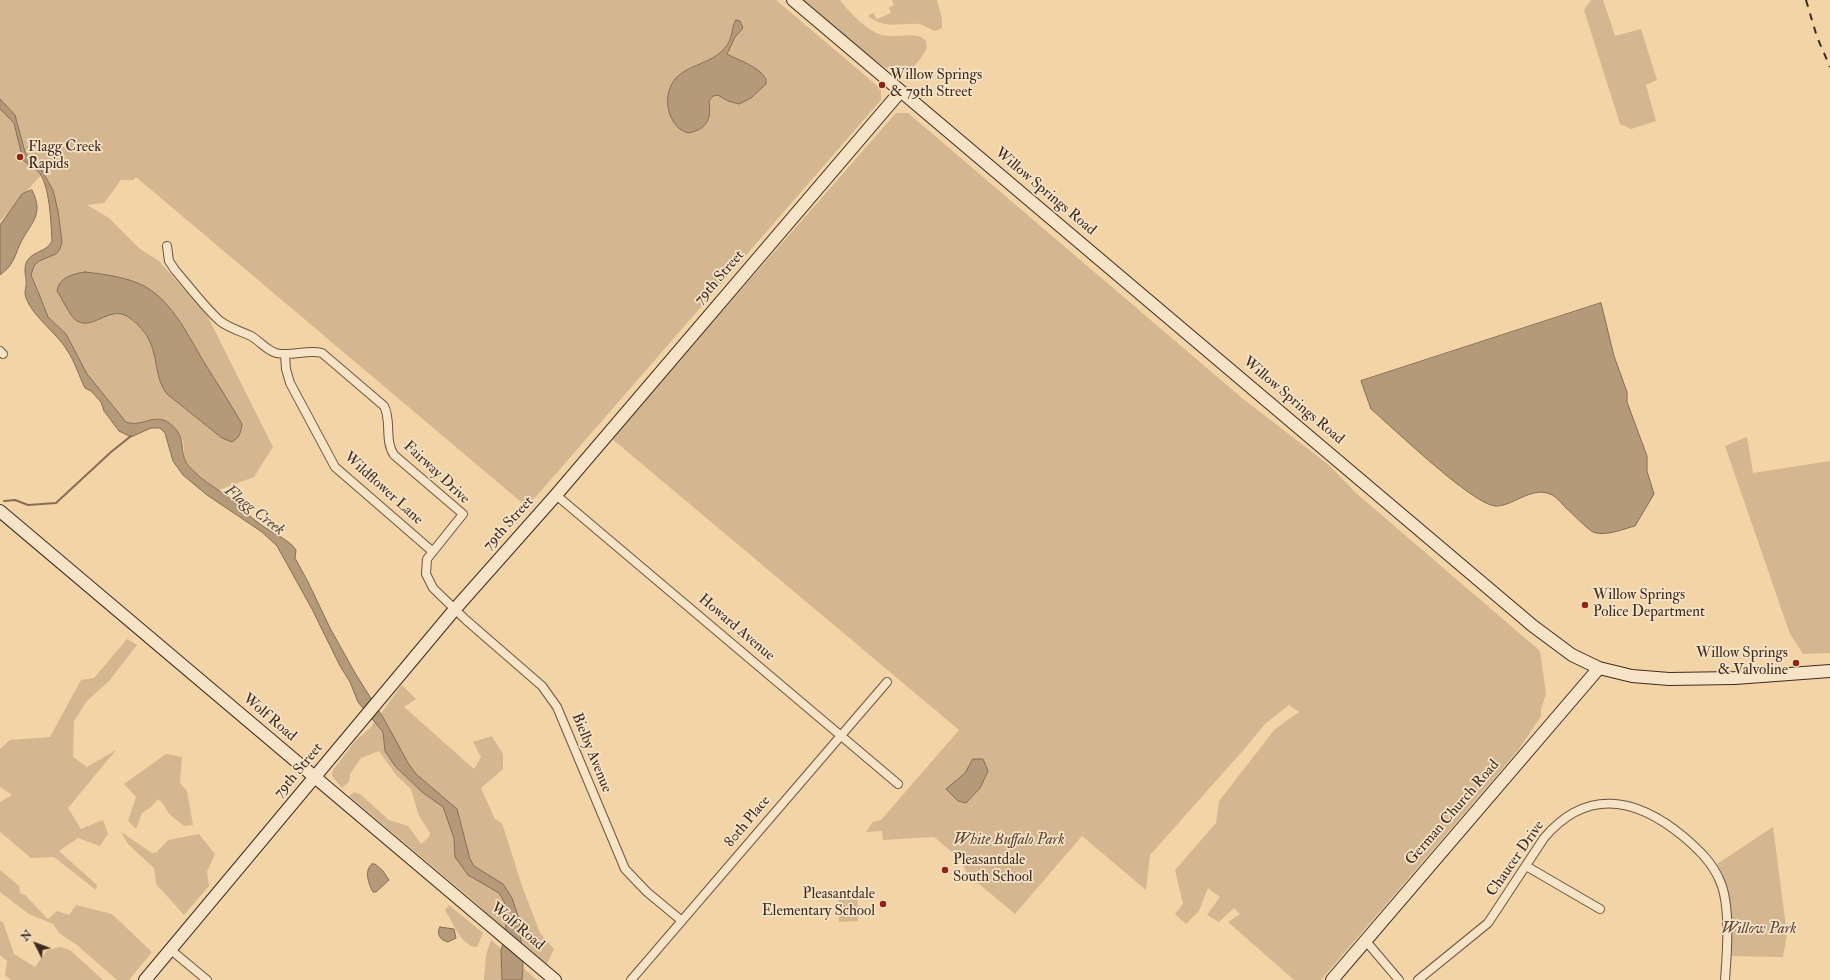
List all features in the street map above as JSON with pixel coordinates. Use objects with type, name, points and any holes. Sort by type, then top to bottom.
[{"type":"street","name":"Willow Springs Road","points":[[793,0],[1533,626],[1572,655],[1598,668],[1632,676],[1669,679],[1735,678],[1830,671]]},
{"type":"street","name":"79th Street","points":[[145,980],[385,692],[556,495],[900,92]]},
{"type":"street","name":"Fairway Drive","points":[[167,246],[169,261],[175,270],[219,320],[232,328],[251,336],[271,351],[285,355],[316,352],[322,353],[384,406],[388,416],[388,443],[394,455],[463,514],[432,551],[427,559],[425,567],[429,582],[455,610]]},
{"type":"street","name":"Wildflower Lane","points":[[285,355],[286,369],[290,383],[335,467],[432,551]]},
{"type":"street","name":"Howard Avenue","points":[[556,495],[898,784]]},
{"type":"street","name":"Wolf Road","points":[[0,511],[555,980]]},
{"type":"street","name":"Bielby Avenue","points":[[455,610],[542,686],[557,707],[625,869],[647,892],[682,921]]},
{"type":"street","name":"German Church Road","points":[[1332,980],[1598,668]]},
{"type":"street","name":"80th Place","points":[[631,980],[887,682]]},
{"type":"street","name":"Chaucer Drive","points":[[1418,980],[1488,923],[1551,830],[1571,814],[1584,808],[1609,804],[1639,808],[1653,814],[1699,850],[1715,869],[1721,882],[1726,905],[1725,980]]},
{"type":"street","points":[[1526,866],[1600,909]]},
{"type":"street","points":[[1366,940],[1399,980]]},
{"type":"street","points":[[171,950],[207,980]]},
{"type":"green space","points":[[0,0],[776,0],[881,89],[881,100],[527,507],[136,177],[133,180],[121,180],[104,203],[87,205],[109,218],[140,249],[159,261],[207,315],[273,447],[254,477],[219,490],[198,475],[188,465],[185,459],[182,438],[168,422],[158,418],[137,424],[126,422],[87,374],[66,334],[48,317],[31,275],[34,266],[39,261],[56,254],[62,242],[58,211],[53,190],[43,173],[0,221]]},
{"type":"green space","points":[[803,0],[840,0],[859,21],[876,33],[887,36],[917,36],[926,41],[927,48],[917,63],[906,73],[902,74],[894,72],[867,55]]},
{"type":"green space","points":[[892,0],[937,0],[942,19],[942,28],[936,31],[918,24],[893,25],[876,21],[869,17],[869,15],[873,13],[877,19],[891,13],[889,8],[894,5]]},
{"type":"green space","points":[[1591,0],[1603,0],[1615,36],[1641,29],[1657,80],[1646,85],[1656,121],[1631,129],[1620,124],[1584,10]]},
{"type":"green space","name":"White Buffalo Park","points":[[896,113],[908,113],[1242,398],[1329,465],[1356,493],[1540,651],[1546,694],[1541,709],[1541,716],[1519,749],[1321,980],[1294,980],[1228,922],[1240,914],[1234,908],[1219,922],[1207,915],[1220,897],[1208,888],[1199,911],[1186,924],[1175,914],[1183,904],[1175,870],[1216,823],[1219,801],[1275,729],[1299,712],[1289,705],[1265,724],[1150,855],[1146,890],[1082,836],[1015,914],[967,874],[961,860],[934,837],[883,840],[882,831],[866,832],[873,822],[881,820],[959,730],[611,438]]},
{"type":"green space","points":[[1747,437],[1753,473],[1830,461],[1830,653],[1803,654],[1790,634],[1725,446]]},
{"type":"green space","points":[[127,639],[137,645],[109,681],[87,701],[74,721],[73,757],[87,767],[116,750],[68,808],[81,829],[103,820],[108,834],[100,846],[78,838],[59,851],[97,885],[96,890],[54,857],[31,858],[0,832],[0,802],[12,795],[0,787],[0,749],[10,740],[50,737],[81,680],[94,678]]},
{"type":"green space","points":[[402,685],[416,699],[404,707],[474,769],[481,757],[473,742],[492,736],[503,754],[503,769],[481,788],[495,819],[502,823],[522,886],[540,933],[554,949],[546,966],[476,903],[349,796],[354,792],[360,794],[389,820],[408,826],[421,844],[429,837],[430,833],[419,816],[411,789],[396,775],[379,751],[361,758],[350,774],[349,782],[342,788],[332,776],[333,770],[356,740],[370,728]]},
{"type":"green space","points":[[166,754],[182,757],[180,783],[187,791],[193,825],[184,826],[169,814],[164,805],[158,799],[151,807],[142,813],[136,829],[128,821],[136,797],[124,784]]},
{"type":"green space","name":"Willow Park","points":[[1773,827],[1787,934],[1783,957],[1731,956],[1730,909],[1726,886],[1717,864]]},
{"type":"green space","points":[[121,832],[152,853],[157,852],[168,840],[199,834],[215,854],[207,872],[209,886],[184,915],[156,884],[154,868],[128,844]]},
{"type":"green space","points":[[0,870],[19,886],[20,893],[25,895],[48,919],[57,911],[69,915],[76,905],[112,914],[152,952],[129,980],[117,980],[77,945],[59,933],[53,924],[29,914],[0,892]]},
{"type":"green space","points":[[857,894],[858,921],[839,922],[838,895]]},
{"type":"green space","points":[[449,905],[483,933],[477,947],[466,943],[458,933],[445,910]]},
{"type":"green space","points":[[0,921],[3,922],[14,954],[35,967],[47,950],[61,947],[70,950],[103,980],[11,980],[5,975],[7,961],[0,955]]},
{"type":"green space","points":[[491,940],[537,980],[484,980],[486,955]]},
{"type":"shaded area","points":[[736,20],[740,21],[743,28],[735,37],[727,54],[748,64],[763,74],[766,79],[766,84],[751,98],[739,104],[728,101],[718,95],[713,96],[709,101],[710,112],[705,125],[696,131],[689,133],[682,131],[673,121],[668,109],[668,94],[673,82],[685,71],[709,60],[723,50],[727,46],[731,37]]},
{"type":"shaded area","points":[[0,99],[15,115],[25,152],[41,169],[53,190],[58,211],[62,242],[60,249],[56,254],[39,261],[34,266],[31,275],[48,317],[66,334],[87,374],[126,422],[137,423],[158,419],[169,423],[179,433],[184,459],[191,469],[232,500],[256,521],[280,536],[296,550],[295,558],[330,628],[355,673],[384,719],[408,763],[416,774],[457,809],[470,859],[474,866],[503,884],[512,898],[519,919],[523,966],[522,980],[502,980],[501,951],[506,930],[504,901],[499,893],[468,875],[455,857],[454,838],[443,807],[422,792],[395,766],[385,751],[383,732],[358,702],[350,682],[340,666],[312,609],[277,546],[262,532],[207,495],[183,475],[173,461],[165,433],[160,428],[151,428],[131,437],[119,431],[104,411],[101,402],[91,391],[85,388],[67,350],[32,309],[25,294],[25,266],[27,261],[33,255],[50,245],[52,241],[49,204],[42,177],[38,171],[23,160],[14,123],[0,109]]},
{"type":"shaded area","points":[[32,190],[37,206],[35,219],[20,244],[13,261],[0,275],[0,225],[22,194]]},
{"type":"shaded area","points":[[85,272],[115,276],[130,280],[155,293],[164,302],[188,334],[242,424],[240,433],[236,439],[232,442],[222,438],[167,394],[160,382],[153,348],[149,339],[142,329],[131,319],[124,315],[117,314],[110,315],[90,323],[84,323],[74,319],[57,291],[58,286],[67,277]]},
{"type":"shaded area","points":[[1601,303],[1614,356],[1627,392],[1627,402],[1647,456],[1647,471],[1654,494],[1635,526],[1620,531],[1603,534],[1593,532],[1554,496],[1543,492],[1529,495],[1501,505],[1495,506],[1484,502],[1469,493],[1432,464],[1371,409],[1361,381]]},
{"type":"shaded area","points":[[973,759],[983,759],[988,771],[980,788],[966,803],[958,801],[946,789],[965,773]]},
{"type":"shaded area","points":[[372,864],[375,864],[383,871],[389,880],[376,892],[373,892],[367,873]]},
{"type":"shaded area","points":[[440,927],[454,929],[456,938],[448,942],[443,940],[438,932]]},
{"type":"waterway","points":[[4,501],[15,500],[28,505],[56,503],[111,452],[131,436]]},
{"type":"railway","points":[[1806,0],[1817,37],[1830,67]]},
{"type":"place","name":"Willow Springs & 79th Street","points":[[882,85]]},
{"type":"place","name":"Flagg Creek Rapids","points":[[20,157]]},
{"type":"place","name":"Willow Springs Police Department","points":[[1585,605]]},
{"type":"place","name":"Willow Springs & Valvoline","points":[[1796,663]]},
{"type":"place","name":"Pleasantdale South School","points":[[945,870]]},
{"type":"place","name":"Pleasantdale Elementary School","points":[[883,904]]},
{"type":"water label","name":"Flagg Creek","points":[[254,511]]}]
